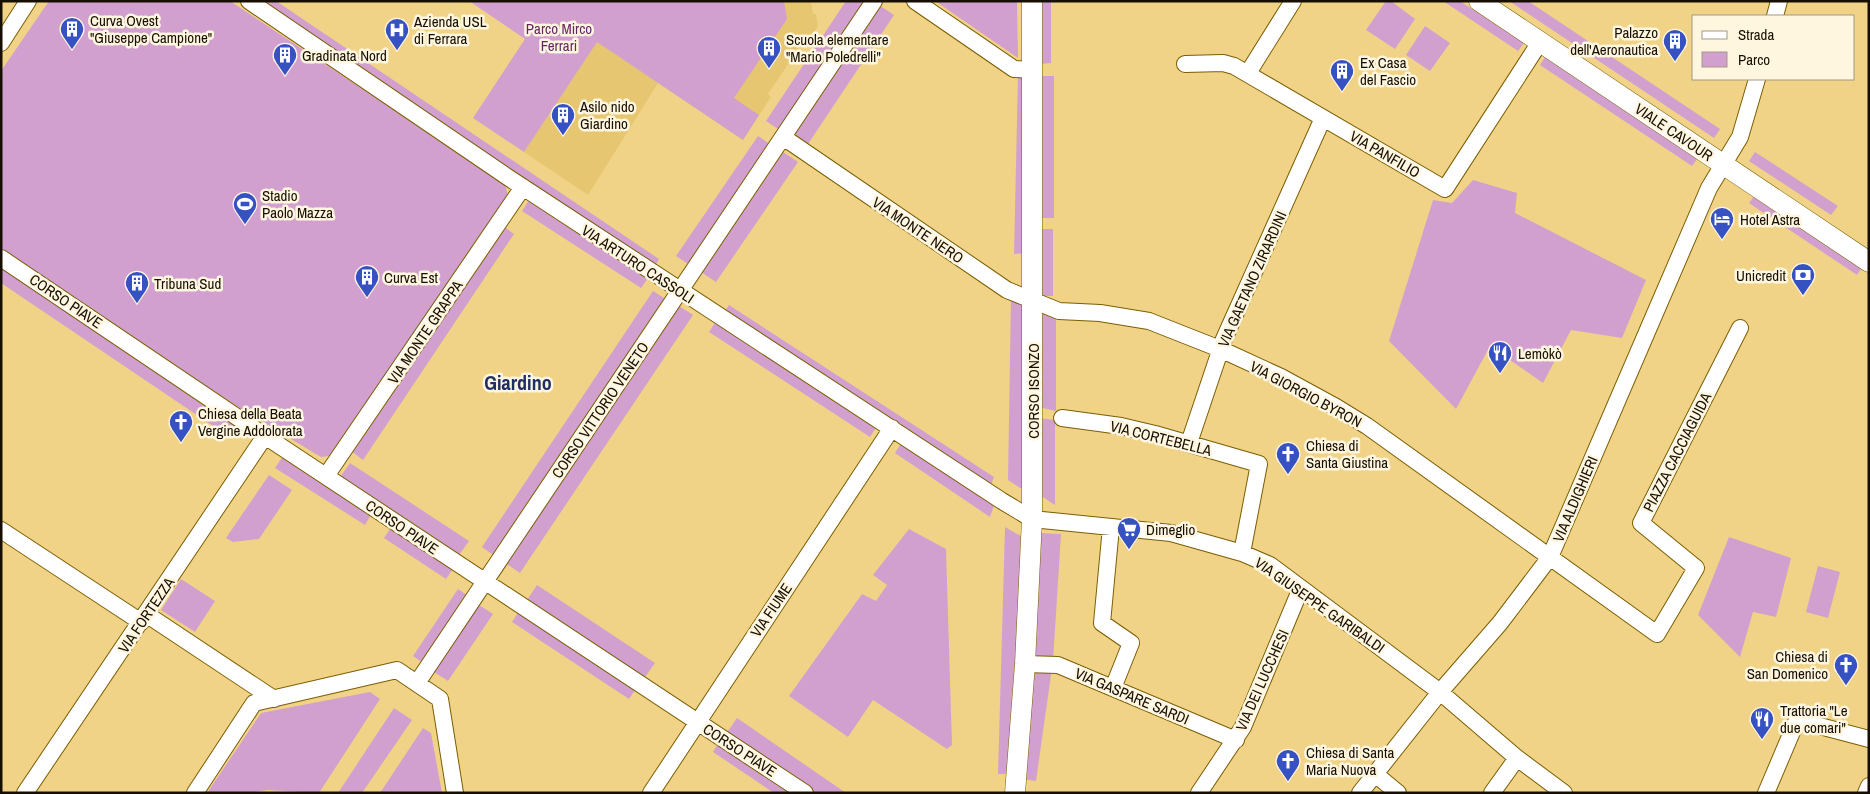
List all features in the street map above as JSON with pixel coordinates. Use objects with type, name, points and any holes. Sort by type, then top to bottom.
[{"type":"street","points":[[1,43],[28,1]]},
{"type":"street","name":"VIA ARTURO CASSOLI","points":[[249,1],[509,178],[1032,519]]},
{"type":"street","name":"CORSO VITTORIO VENETO","points":[[417,683],[874,1]]},
{"type":"street","points":[[915,1],[1014,69],[1033,70]]},
{"type":"street","name":"CORSO ISONZO","points":[[1013,788],[1025,664],[1032,519],[1032,1]]},
{"type":"street","points":[[1248,73],[1293,1]]},
{"type":"street","name":"VIALE CAVOUR","points":[[1479,1],[1869,262]]},
{"type":"street","points":[[1775,15],[1779,1]]},
{"type":"street","name":"VIA PANFILIO","points":[[1185,64],[1223,63],[1248,73],[1445,189],[1540,42]]},
{"type":"street","name":"VIA ALDIGHIERI","points":[[1360,793],[1440,692],[1500,623],[1550,557],[1709,188],[1740,137],[1757,80]]},
{"type":"street","name":"VIA GAETANO ZIRARDINI","points":[[1189,443],[1220,350],[1323,118]]},
{"type":"street","name":"VIA MONTE NERO","points":[[783,138],[1007,290],[1059,311]]},
{"type":"street","name":"VIA MONTE GRAPPA","points":[[326,476],[523,187]]},
{"type":"street","name":"CORSO PIAVE","points":[[1,258],[265,436],[805,793]]},
{"type":"street","name":"VIA GIORGIO BYRON","points":[[1059,311],[1100,313],[1149,321],[1281,377],[1367,426],[1657,634]]},
{"type":"street","name":"PIAZZA CACCIAGUIDA","points":[[1657,634],[1696,568],[1641,523],[1740,328]]},
{"type":"street","name":"VIA CORTEBELLA","points":[[1062,418],[1121,426],[1189,443],[1259,464],[1242,553]]},
{"type":"street","name":"VIA FIUME","points":[[651,793],[892,428]]},
{"type":"street","name":"VIA FORTEZZA","points":[[25,793],[265,436]]},
{"type":"street","name":"VIA GIUSEPPE GARIBALDI","points":[[1032,519],[1171,533],[1242,553],[1270,565],[1440,692],[1517,758],[1564,793]]},
{"type":"street","points":[[1111,527],[1102,623],[1131,643],[1113,688]]},
{"type":"street","points":[[1,530],[274,699]]},
{"type":"street","name":"VIA DEI LUCCHESI","points":[[1199,793],[1236,740],[1251,711],[1301,588]]},
{"type":"street","name":"VIA GASPARE SARDI","points":[[1025,664],[1058,665],[1236,740]]},
{"type":"street","points":[[195,793],[254,703],[397,670],[440,699],[455,793]]},
{"type":"street","points":[[1766,793],[1797,720],[1869,739]]},
{"type":"street","points":[[1492,793],[1517,758]]},
{"type":"street","points":[[1375,774],[1398,793]]},
{"type":"street","points":[[1866,793],[1869,786]]},
{"type":"shaded area","points":[[623,1],[811,1],[813,14],[816,14],[818,26],[807,44],[803,42],[768,94],[771,97],[743,140],[658,83],[588,195],[524,152]]},
{"type":"green space","name":"Stadio Paolo Mazza","points":[[49,1],[230,1],[505,184],[508,196],[336,455],[321,457],[243,410],[1,253],[1,71]]},
{"type":"green space","points":[[255,1],[276,1],[659,259],[653,270]]},
{"type":"green space","name":"Parco Mirco Ferrari","points":[[469,1],[784,1],[787,19],[734,98],[759,115],[743,140],[597,42],[524,152],[473,118],[525,39]]},
{"type":"green space","points":[[846,1],[868,1],[781,131],[766,121]]},
{"type":"green space","points":[[935,1],[1017,1],[1018,58]]},
{"type":"green space","points":[[1040,1],[1051,1],[1051,63],[1040,64]]},
{"type":"green space","points":[[1386,1],[1391,1],[1415,19],[1395,49],[1366,30]]},
{"type":"green space","points":[[1443,1],[1460,1],[1524,43],[1518,51]]},
{"type":"green space","points":[[1509,1],[1528,1],[1720,129],[1714,138]]},
{"type":"green space","points":[[879,5],[894,15],[806,147],[791,137]]},
{"type":"green space","points":[[1425,26],[1450,43],[1430,71],[1406,55]]},
{"type":"green space","points":[[1545,57],[1698,158],[1692,166],[1540,65]]},
{"type":"green space","points":[[1018,75],[1028,75],[1029,253],[1014,254]]},
{"type":"green space","points":[[1039,76],[1054,76],[1054,218],[1039,218]]},
{"type":"green space","points":[[758,136],[773,146],[691,266],[676,256]]},
{"type":"green space","points":[[783,152],[798,162],[716,282],[701,272]]},
{"type":"green space","points":[[1755,152],[1838,206],[1831,215],[1749,161]]},
{"type":"green space","points":[[1473,180],[1517,193],[1515,213],[1646,280],[1622,338],[1571,330],[1543,383],[1490,346],[1456,409],[1389,341],[1433,200],[1452,203]]},
{"type":"green space","points":[[1755,195],[1863,266],[1857,275],[1749,203]]},
{"type":"green space","points":[[531,197],[650,275],[641,288],[522,211]]},
{"type":"green space","points":[[503,226],[514,234],[363,460],[351,451]]},
{"type":"green space","points":[[1042,229],[1053,229],[1053,296],[1042,296]]},
{"type":"green space","points":[[1,265],[239,423],[231,438],[1,283]]},
{"type":"green space","points":[[653,291],[669,301],[496,557],[482,547]]},
{"type":"green space","points":[[1011,297],[1027,306],[1025,491],[1008,480]]},
{"type":"green space","points":[[676,304],[693,315],[520,573],[504,562]]},
{"type":"green space","points":[[729,305],[994,477],[989,490],[723,314]]},
{"type":"green space","points":[[1039,309],[1056,315],[1056,411],[1038,407]]},
{"type":"green space","points":[[718,318],[879,423],[870,437],[709,332]]},
{"type":"green space","points":[[1039,418],[1055,420],[1055,505],[1041,496]]},
{"type":"green space","points":[[903,440],[996,500],[990,517],[895,453]]},
{"type":"green space","points":[[285,453],[373,511],[365,525],[275,468]]},
{"type":"green space","points":[[350,463],[469,541],[459,555],[340,477]]},
{"type":"green space","points":[[269,475],[292,490],[259,539],[233,542],[226,538]]},
{"type":"green space","points":[[393,524],[455,566],[446,579],[384,538]]},
{"type":"green space","points":[[1005,527],[1026,539],[1010,774],[998,774]]},
{"type":"green space","points":[[909,529],[946,549],[952,745],[947,749],[873,700],[848,737],[789,696],[862,594],[876,601],[887,585],[873,575]]},
{"type":"green space","points":[[1040,533],[1061,534],[1053,661],[1033,660]]},
{"type":"green space","points":[[1729,537],[1791,558],[1776,617],[1753,612],[1740,657],[1698,615]]},
{"type":"green space","points":[[1818,566],[1840,572],[1828,618],[1806,612]]},
{"type":"green space","points":[[181,579],[215,601],[195,632],[161,610]]},
{"type":"green space","points":[[537,585],[655,663],[645,677],[527,600]]},
{"type":"green space","points":[[458,589],[471,598],[426,665],[413,656]]},
{"type":"green space","points":[[479,605],[493,614],[448,681],[434,672]]},
{"type":"green space","points":[[521,608],[638,686],[629,699],[512,622]]},
{"type":"green space","points":[[1052,668],[1036,781],[1023,779],[1030,669]]},
{"type":"green space","points":[[370,692],[380,699],[319,793],[268,790],[248,793],[207,793],[261,713]]},
{"type":"green space","points":[[394,708],[412,720],[362,793],[338,793]]},
{"type":"green space","points":[[737,718],[846,793],[814,793],[726,734]]},
{"type":"green space","points":[[423,728],[431,733],[442,793],[380,793]]},
{"type":"green space","points":[[720,740],[799,793],[774,793],[713,752]]},
{"type":"place","name":"Curva Ovest \"Giuseppe Campione\"","points":[[72,50]]},
{"type":"place","name":"Azienda USL di Ferrara","points":[[397,51]]},
{"type":"place","name":"Palazzo dell'Aeronautica","points":[[1675,62]]},
{"type":"place","name":"Scuola elementare \"Mario Poledrelli\"","points":[[769,69]]},
{"type":"place","name":"Gradinata Nord","points":[[285,76]]},
{"type":"place","name":"Ex Casa del Fascio","points":[[1342,92]]},
{"type":"place","name":"Asilo nido Giardino","points":[[563,136]]},
{"type":"place","name":"Stadio Paolo Mazza","points":[[245,225]]},
{"type":"place","name":"Hotel Astra","points":[[1722,240]]},
{"type":"place","name":"Unicredit","points":[[1803,296]]},
{"type":"place","name":"Curva Est","points":[[367,298]]},
{"type":"place","name":"Tribuna Sud","points":[[137,304]]},
{"type":"place","name":"Lemòkò","points":[[1500,374]]},
{"type":"place","name":"Chiesa della Beata Vergine Addolorata","points":[[181,443]]},
{"type":"place","name":"Chiesa di Santa Giustina","points":[[1288,475]]},
{"type":"place","name":"Dimeglio","points":[[1129,550]]},
{"type":"place","name":"Chiesa di San Domenico","points":[[1846,686]]},
{"type":"place","name":"Trattoria \"Le due comari\"","points":[[1762,740]]},
{"type":"place","name":"Chiesa di Santa Maria Nuova","points":[[1288,782]]},
{"type":"district","name":"Giardino","points":[[518,382]]}]
